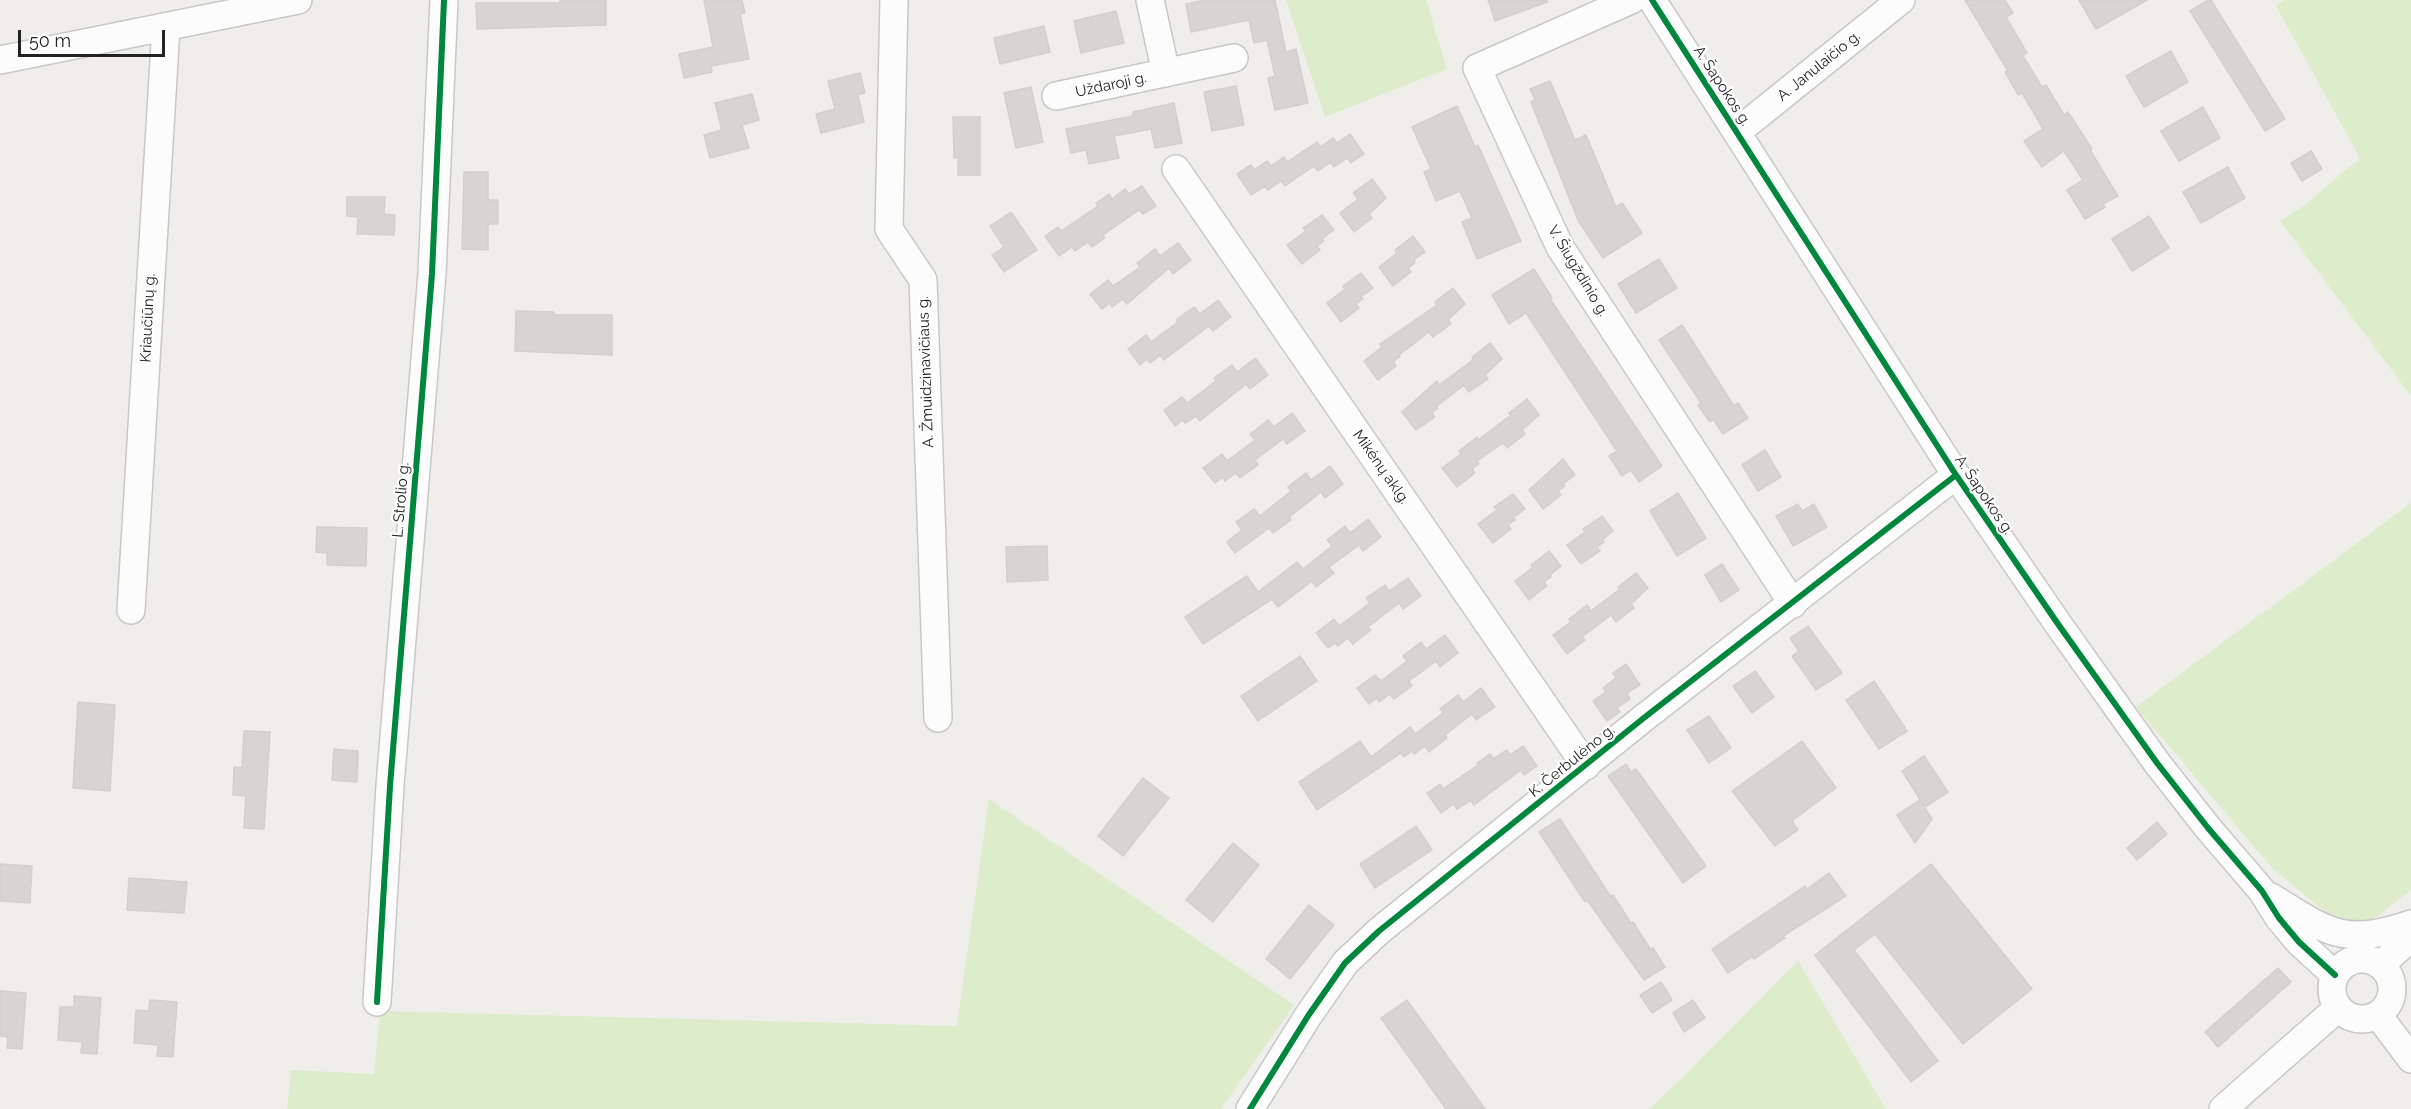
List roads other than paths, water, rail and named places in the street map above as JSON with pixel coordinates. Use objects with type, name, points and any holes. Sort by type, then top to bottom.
[{"type":"street","points":[[0,60],[298,0]]},
{"type":"street","name":"L. Strolio g.","points":[[377,1002],[390,786],[432,274],[444,0]]},
{"type":"street","name":"A. Žmuidzinavičiaus g.","points":[[894,0],[889,229],[923,280],[938,718]]},
{"type":"street","name":"Uždaroji g.","points":[[1150,0],[1166,73]]},
{"type":"street","name":"V. Šiugždinio g.","points":[[1631,0],[1477,68],[1560,247],[1793,604]]},
{"type":"street","name":"A. Šapokos g.","points":[[1652,0],[1956,476],[2058,624],[2151,754],[2208,828],[2262,891],[2279,918],[2299,942],[2335,975]]},
{"type":"street","name":"A. Janulaičio g.","points":[[1737,132],[1900,0]]},
{"type":"street","name":"Kriaučiūnų g.","points":[[131,610],[166,27]]},
{"type":"street","name":"Uždaroji g.","points":[[1056,96],[1234,58]]},
{"type":"street","name":"Mikėnų aklg.","points":[[1176,169],[1586,766]]},
{"type":"street","name":"K. Čerbulėno g.","points":[[1250,1109],[1308,1016],[1345,963],[1379,931],[1645,717],[1956,476]]},
{"type":"street","points":[[2262,891],[2315,925],[2335,933],[2358,936],[2383,933],[2411,924]]},
{"type":"street","points":[[2381,965],[2411,937]]},
{"type":"street","points":[[2367,959],[2381,965],[2387,971],[2393,987],[2389,1003],[2378,1015],[2370,1018],[2353,1018],[2338,1008],[2332,992],[2335,975],[2345,964],[2352,960],[2367,959]]},
{"type":"street","points":[[2223,1109],[2338,1008]]},
{"type":"street","points":[[2378,1015],[2411,1059]]}]
